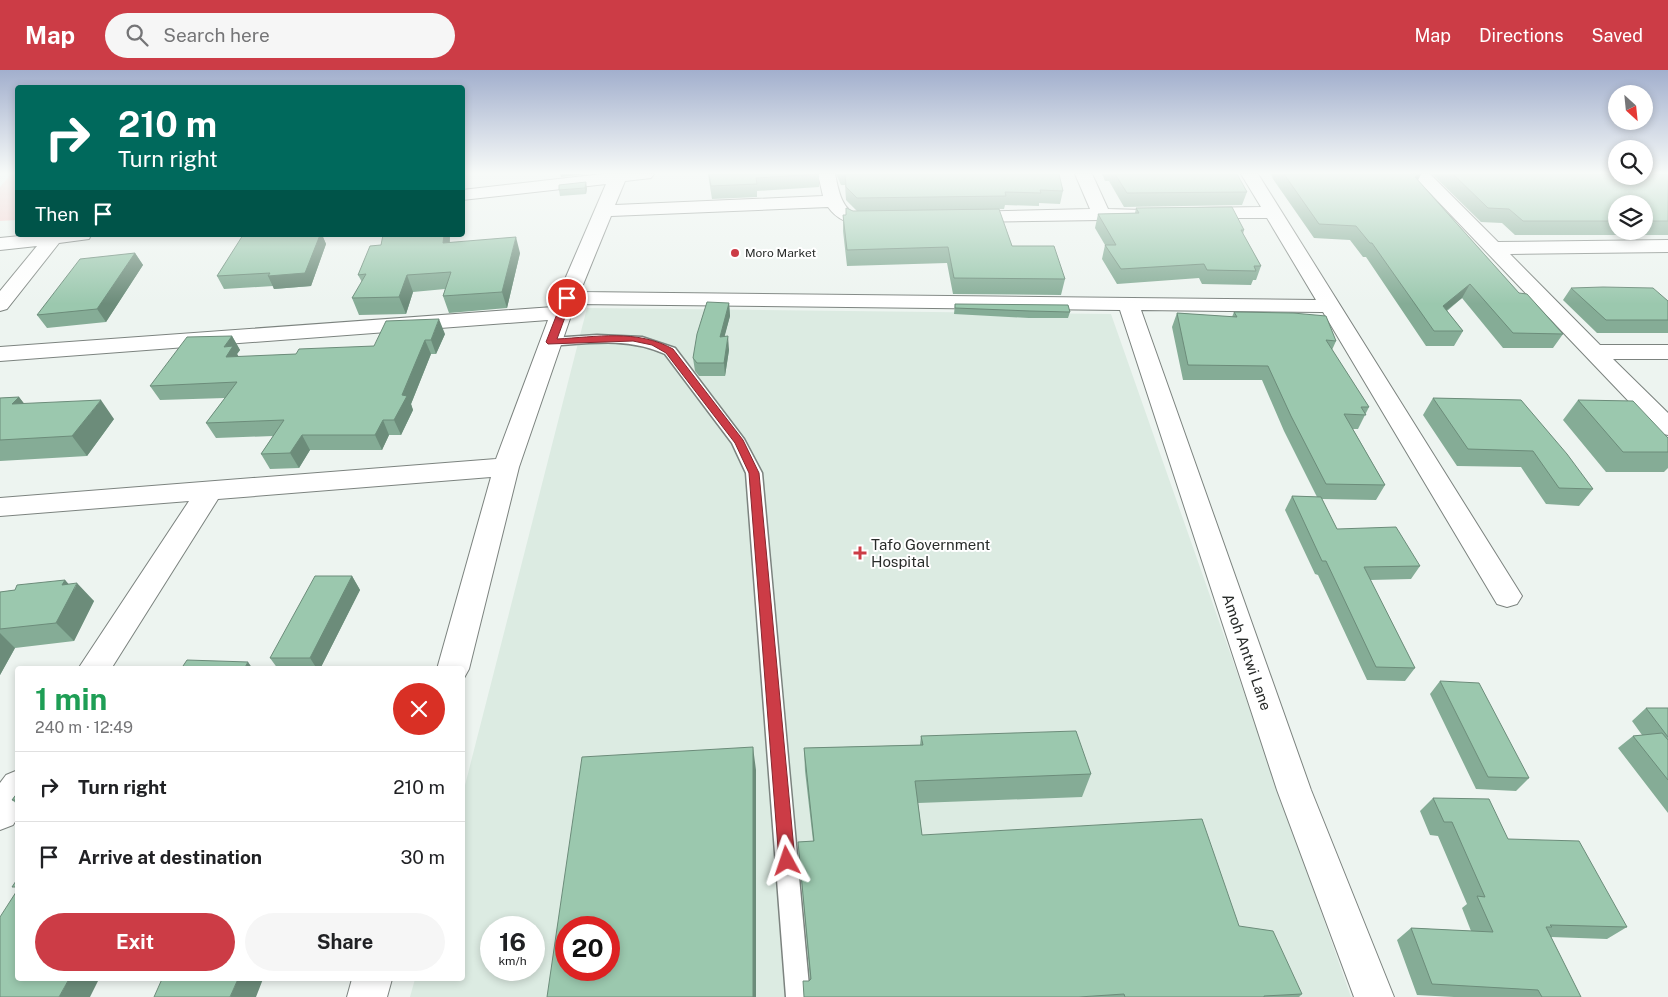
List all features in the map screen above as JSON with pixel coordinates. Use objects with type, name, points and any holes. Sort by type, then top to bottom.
[{"type":"street","points":[[454,666],[506,467],[564,306],[601,217]]},
{"type":"street","points":[[850,217],[853,219],[903,218]]},
{"type":"street","points":[[1276,217],[1507,596]]},
{"type":"street","points":[[1463,217],[1668,427]]},
{"type":"street","points":[[0,244],[63,237]]},
{"type":"street","points":[[0,305],[53,238]]},
{"type":"street","points":[[1494,248],[1668,246]]},
{"type":"street","points":[[0,354],[564,306],[1128,304],[1330,306]]},
{"type":"street","name":"Amoh Antwi Lane","points":[[1128,304],[1294,790],[1374,997]]},
{"type":"street","points":[[1593,352],[1668,352]]},
{"type":"street","points":[[0,507],[506,467]]},
{"type":"street","points":[[96,666],[210,490]]},
{"type":"street","points":[[0,813],[15,790]]},
{"type":"street","points":[[367,997],[371,981]]},
{"type":"lane","points":[[551,342],[633,338],[655,343],[670,351],[739,442],[754,473],[798,997]]},
{"type":"shaded area","points":[[0,217],[15,217],[15,220],[0,221]]},
{"type":"shaded area","name":"Tafo Government Hospital","points":[[587,308],[1111,314],[1351,997],[410,997],[414,981],[465,981],[465,785]]},
{"type":"building","points":[[843,217],[1002,217],[1012,246],[1054,246],[1065,279],[954,278],[948,247],[847,250]]},
{"type":"building","points":[[1100,217],[1237,217],[1244,230],[1241,230],[1261,266],[1254,266],[1256,271],[1207,270],[1204,264],[1121,269],[1105,245],[1116,245]]},
{"type":"building","points":[[1314,217],[1451,217],[1519,293],[1527,294],[1563,334],[1513,333],[1470,284],[1443,306],[1463,331],[1434,331],[1372,243],[1356,226],[1319,224]]},
{"type":"building","points":[[1519,217],[1608,217],[1608,221],[1523,221]]},
{"type":"building","points":[[1653,217],[1668,217],[1668,221],[1653,221]]},
{"type":"building","points":[[242,237],[319,237],[305,273],[268,276],[270,273],[217,276]]},
{"type":"building","points":[[383,237],[444,237],[443,243],[516,237],[502,292],[443,296],[451,272],[407,275],[399,297],[352,298],[366,274],[358,275],[370,246],[381,245]]},
{"type":"building","points":[[135,253],[97,309],[37,315],[80,259]]},
{"type":"building","points":[[1571,288],[1653,288],[1668,301],[1668,320],[1606,320]]},
{"type":"building","points":[[707,302],[729,303],[720,337],[728,336],[724,363],[697,363],[693,358],[697,334]]},
{"type":"building","points":[[955,304],[1068,305],[1070,312],[955,308]]},
{"type":"building","points":[[1234,312],[1293,313],[1326,316],[1336,341],[1326,340],[1369,407],[1361,407],[1366,415],[1344,414],[1385,485],[1326,484],[1268,366],[1188,365],[1177,313],[1237,317]]},
{"type":"building","points":[[439,319],[431,340],[425,340],[402,395],[407,396],[394,420],[383,420],[375,435],[302,435],[290,453],[261,454],[284,420],[206,423],[237,382],[150,386],[187,337],[232,336],[224,347],[233,346],[226,357],[296,354],[299,349],[374,346],[386,321]]},
{"type":"building","points":[[19,397],[12,404],[101,400],[72,436],[0,440],[0,398]]},
{"type":"building","points":[[1433,398],[1521,400],[1567,454],[1593,489],[1559,488],[1533,451],[1468,449]]},
{"type":"building","points":[[1578,400],[1633,401],[1668,438],[1668,452],[1623,452]]},
{"type":"building","points":[[1292,496],[1321,497],[1337,529],[1396,527],[1420,566],[1364,567],[1415,668],[1376,667],[1326,561],[1322,561]]},
{"type":"building","points":[[315,576],[352,576],[310,658],[270,658]]},
{"type":"building","points":[[65,580],[62,585],[77,583],[56,623],[0,629],[0,592],[15,590],[17,585]]},
{"type":"building","points":[[187,660],[248,662],[246,666],[183,666]]},
{"type":"building","points":[[1440,681],[1479,683],[1529,778],[1488,777]]},
{"type":"building","points":[[1646,708],[1668,708],[1668,737]]},
{"type":"building","points":[[1076,731],[1091,774],[915,781],[922,835],[1202,819],[1239,926],[1273,931],[1302,994],[1264,997],[1125,997],[1124,994],[1079,997],[804,997],[803,981],[811,979],[798,842],[814,841],[804,748],[923,745],[921,736]]},
{"type":"building","points":[[1662,733],[1668,740],[1668,780],[1633,736]]},
{"type":"building","points":[[753,747],[753,997],[547,997],[555,942],[555,981],[620,981],[620,916],[559,916],[582,757]]},
{"type":"building","points":[[1433,798],[1489,799],[1508,839],[1579,841],[1627,927],[1550,925],[1552,927],[1546,927],[1581,997],[1542,997],[1538,990],[1432,984],[1411,928],[1493,932],[1477,896],[1485,897],[1452,822],[1444,822]]},
{"type":"building","points":[[15,894],[15,981],[68,981],[59,997],[0,997],[0,917]]},
{"type":"building","points":[[161,981],[237,981],[230,997],[154,997]]},
{"type":"place","name":"Moro Market","points":[[735,253]]},
{"type":"place","name":"Tafo Government Hospital","points":[[860,553]]},
{"type":"route","points":[[567,298],[551,342],[633,338],[655,343],[670,351],[705,400],[739,442],[754,473],[787,861]]}]
